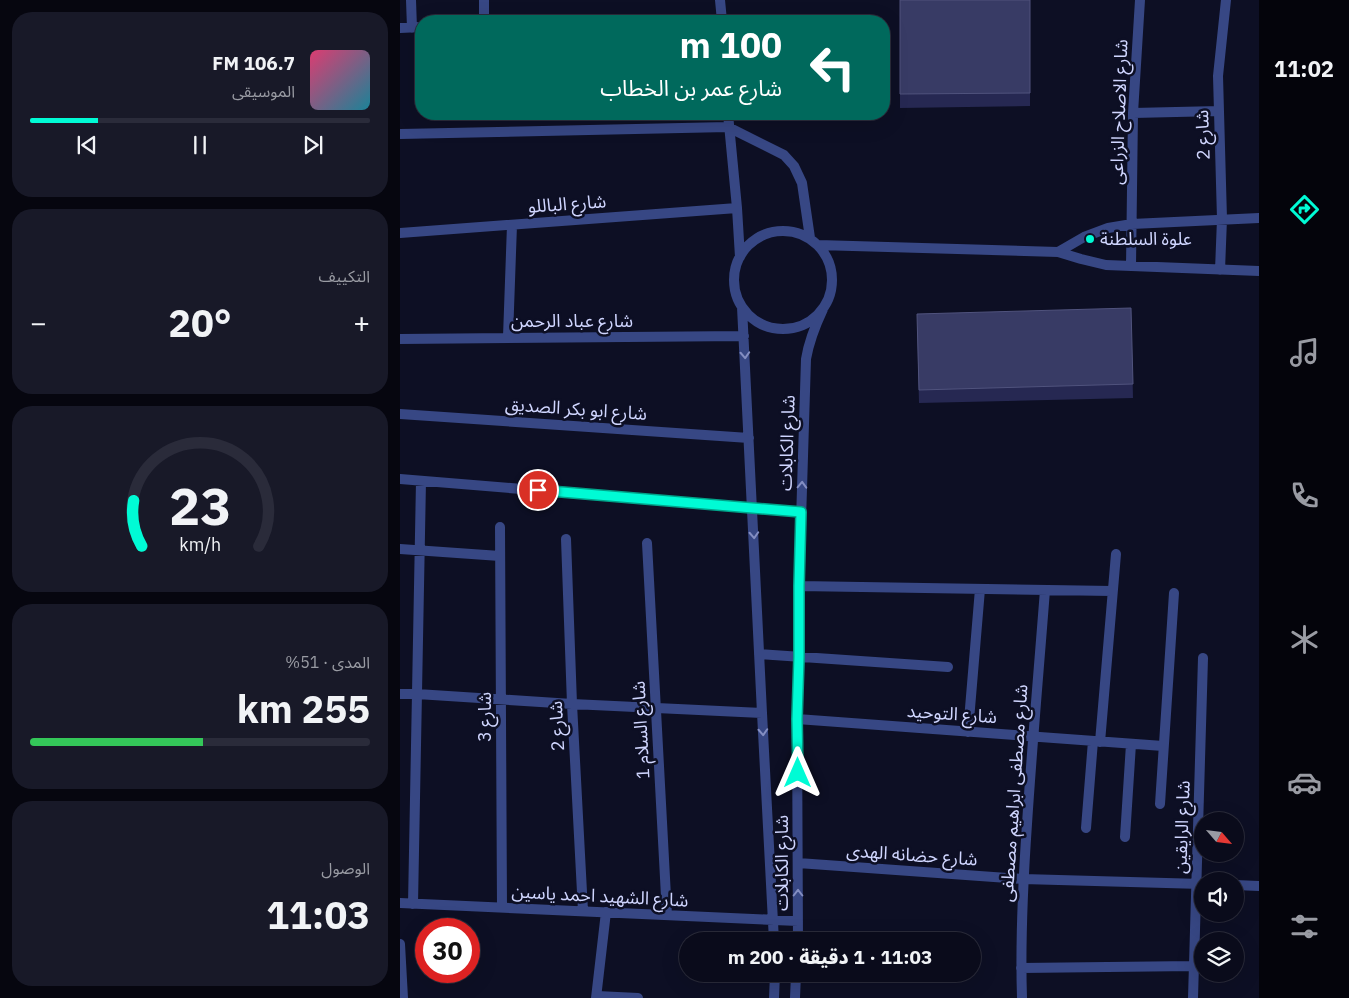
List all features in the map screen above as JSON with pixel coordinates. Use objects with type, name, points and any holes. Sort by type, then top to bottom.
[{"type":"street","points":[[411,0],[415,18]]},
{"type":"street","points":[[484,0],[484,15]]},
{"type":"street","points":[[720,0],[721,15]]},
{"type":"street","name":"شارع الاصلاح الزراعى","points":[[1131,266],[1133,113],[1140,0]]},
{"type":"street","name":"شارع 2","points":[[1220,270],[1222,219],[1218,76],[1226,0]]},
{"type":"street","points":[[400,28],[415,27]]},
{"type":"street","points":[[1133,113],[1219,111]]},
{"type":"street","points":[[728,120],[740,257]]},
{"type":"street","points":[[400,134],[728,127],[784,155],[794,166],[802,183],[810,238]]},
{"type":"street","name":"شارع الباللو","points":[[400,233],[737,208]]},
{"type":"street","points":[[1058,252],[1084,237],[1108,228],[1132,224],[1259,218]]},
{"type":"street","points":[[508,337],[512,225]]},
{"type":"street","points":[[776,231],[799,233],[810,238],[818,245],[826,254],[833,276],[831,293],[823,309],[815,318],[794,328],[782,329],[770,328],[750,316],[737,298],[735,288],[735,272],[740,257],[746,248],[765,234],[776,231]]},
{"type":"street","points":[[818,245],[1058,252],[1106,265],[1259,271]]},
{"type":"street","name":"شارع الكابلات","points":[[742,307],[774,932]]},
{"type":"street","name":"شارع الكابلات","points":[[798,932],[797,719],[806,359],[809,342],[823,309]]},
{"type":"street","name":"شارع عباد الرحمن","points":[[400,338],[744,336]]},
{"type":"street","name":"شارع ابو بكر الصديق","points":[[400,414],[749,438]]},
{"type":"street","points":[[400,480],[420,480],[801,512]]},
{"type":"street","points":[[413,904],[420,480]]},
{"type":"street","name":"شارع 3","points":[[500,527],[502,908]]},
{"type":"street","name":"شارع 2","points":[[566,539],[572,704],[583,911]]},
{"type":"street","name":"شارع السلام 1","points":[[647,543],[667,915]]},
{"type":"street","points":[[400,549],[500,556]]},
{"type":"street","points":[[1086,828],[1116,554]]},
{"type":"street","points":[[799,586],[1112,591]]},
{"type":"street","points":[[968,732],[980,589]]},
{"type":"street","name":"شارع مصطفى ابراهيم مصطفى","points":[[1022,998],[1023,879],[1032,736],[1046,590]]},
{"type":"street","points":[[1160,804],[1174,593]]},
{"type":"street","points":[[759,654],[948,667]]},
{"type":"street","name":"شارع الرايقين","points":[[1199,872],[1203,658]]},
{"type":"street","points":[[400,694],[762,713]]},
{"type":"street","name":"شارع التوحيد","points":[[797,719],[1164,746]]},
{"type":"street","points":[[1125,837],[1131,744]]},
{"type":"street","name":"شارع حضانه الهدى","points":[[798,863],[1023,879],[1194,884]]},
{"type":"street","points":[[1244,885],[1259,886]]},
{"type":"street","name":"شارع الشهيد احمد ياسين","points":[[400,903],[798,921]]},
{"type":"street","points":[[606,912],[596,997],[638,998]]},
{"type":"street","points":[[400,944],[403,998]]},
{"type":"street","points":[[1021,968],[1194,966]]},
{"type":"street","name":"شارع الرايقين","points":[[1192,998],[1194,966]]},
{"type":"street","points":[[774,998],[775,982]]},
{"type":"street","points":[[795,998],[796,982]]},
{"type":"building","points":[[900,0],[1030,0],[1030,93],[900,94]]},
{"type":"building","points":[[1131,308],[1133,384],[919,390],[917,314]]},
{"type":"place","name":"علوة السلطنة","points":[[1090,239]]},
{"type":"route","points":[[538,490],[801,512],[797,719],[798,773]]}]
